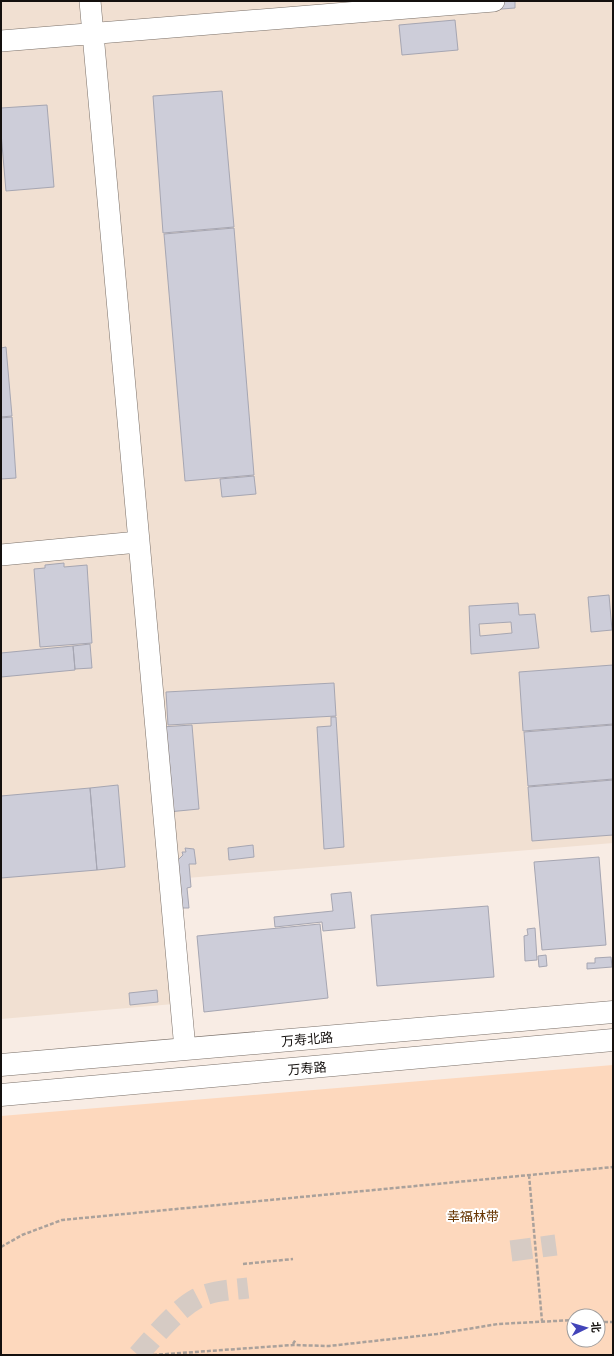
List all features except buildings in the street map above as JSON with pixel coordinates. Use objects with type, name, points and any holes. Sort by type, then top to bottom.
[{"type":"main road","name":"万寿北路","points":[[1,1065],[613,1012]]},
{"type":"main road","name":"万寿路","points":[[1,1095],[613,1040]]},
{"type":"street","points":[[90,1],[185,1049]]},
{"type":"street","points":[[1,41],[494,1]]},
{"type":"street","points":[[1,555],[138,542]]},
{"type":"path","points":[[1,1247],[29,1232],[62,1220],[613,1167]]},
{"type":"path","points":[[529,1175],[542,1321]]},
{"type":"path","points":[[243,1264],[294,1259]]},
{"type":"path","points":[[153,1355],[293,1345],[329,1346],[437,1334],[498,1324],[566,1320]]},
{"type":"path","points":[[293,1345],[296,1339]]},
{"type":"shaded area","points":[[1,1],[613,1],[613,843],[175,879],[185,1003],[1,1019]]},
{"type":"green space","name":"幸福林带","points":[[613,1065],[613,1355],[1,1355],[1,1116]]},
{"type":"tunnel","points":[[511,1251],[556,1245]]},
{"type":"tunnel","points":[[138,1355],[173,1317],[196,1299],[215,1292],[248,1288]]}]
